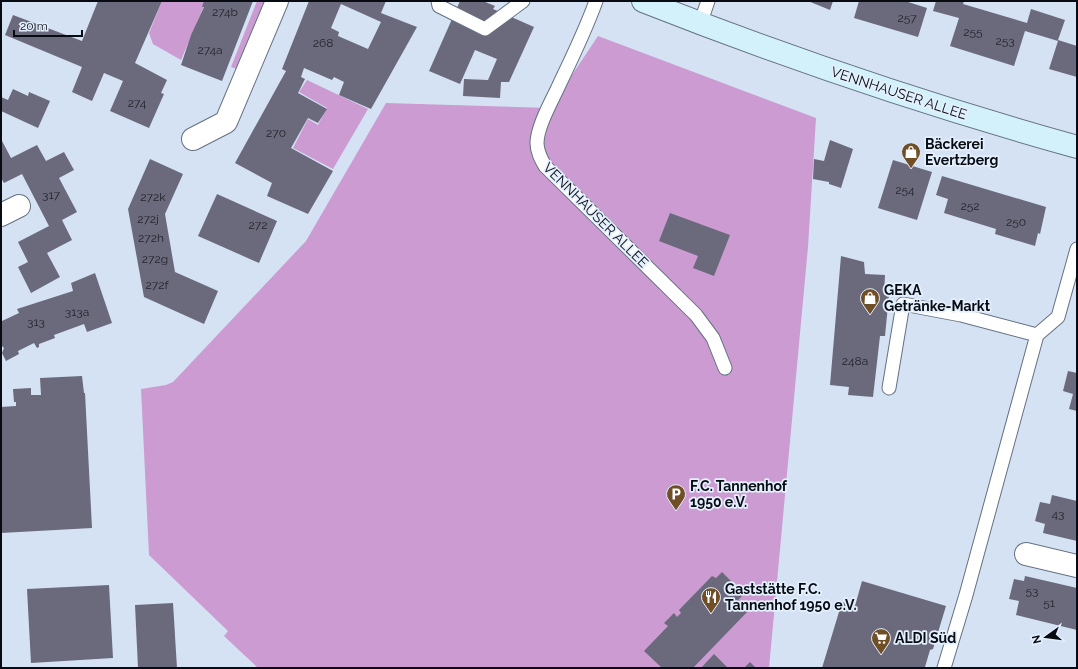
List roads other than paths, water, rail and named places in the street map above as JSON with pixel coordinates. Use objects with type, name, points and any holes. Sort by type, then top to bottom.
[{"type":"main road","name":"VENNHAUSER ALLEE","points":[[643,1],[700,24],[893,92],[1077,147]]},
{"type":"street","points":[[193,139],[226,122],[277,1]]},
{"type":"street","points":[[1026,554],[1077,566]]},
{"type":"lane","points":[[438,1],[439,6],[485,29],[523,1]]},
{"type":"lane","name":"VENNHAUSER ALLEE","points":[[596,1],[588,25],[549,107],[539,134],[537,142],[541,159],[696,315],[713,338],[725,368]]},
{"type":"lane","points":[[700,24],[708,1]]},
{"type":"lane","points":[[944,668],[966,595],[1037,335],[1058,317],[1077,249]]},
{"type":"lane","points":[[889,388],[903,304],[960,315],[1037,335]]},
{"type":"place","name":"Bäckerei Evertzberg","points":[[911,169]]},
{"type":"place","name":"GEKA Getränke-Markt","points":[[870,315]]},
{"type":"place","name":"F.C. Tannenhof 1950 e.V.","points":[[676,511]]},
{"type":"place","name":"Gaststätte F.C. Tannenhof 1950 e.V.","points":[[711,614]]},
{"type":"place","name":"ALDI Süd","points":[[881,655]]}]
